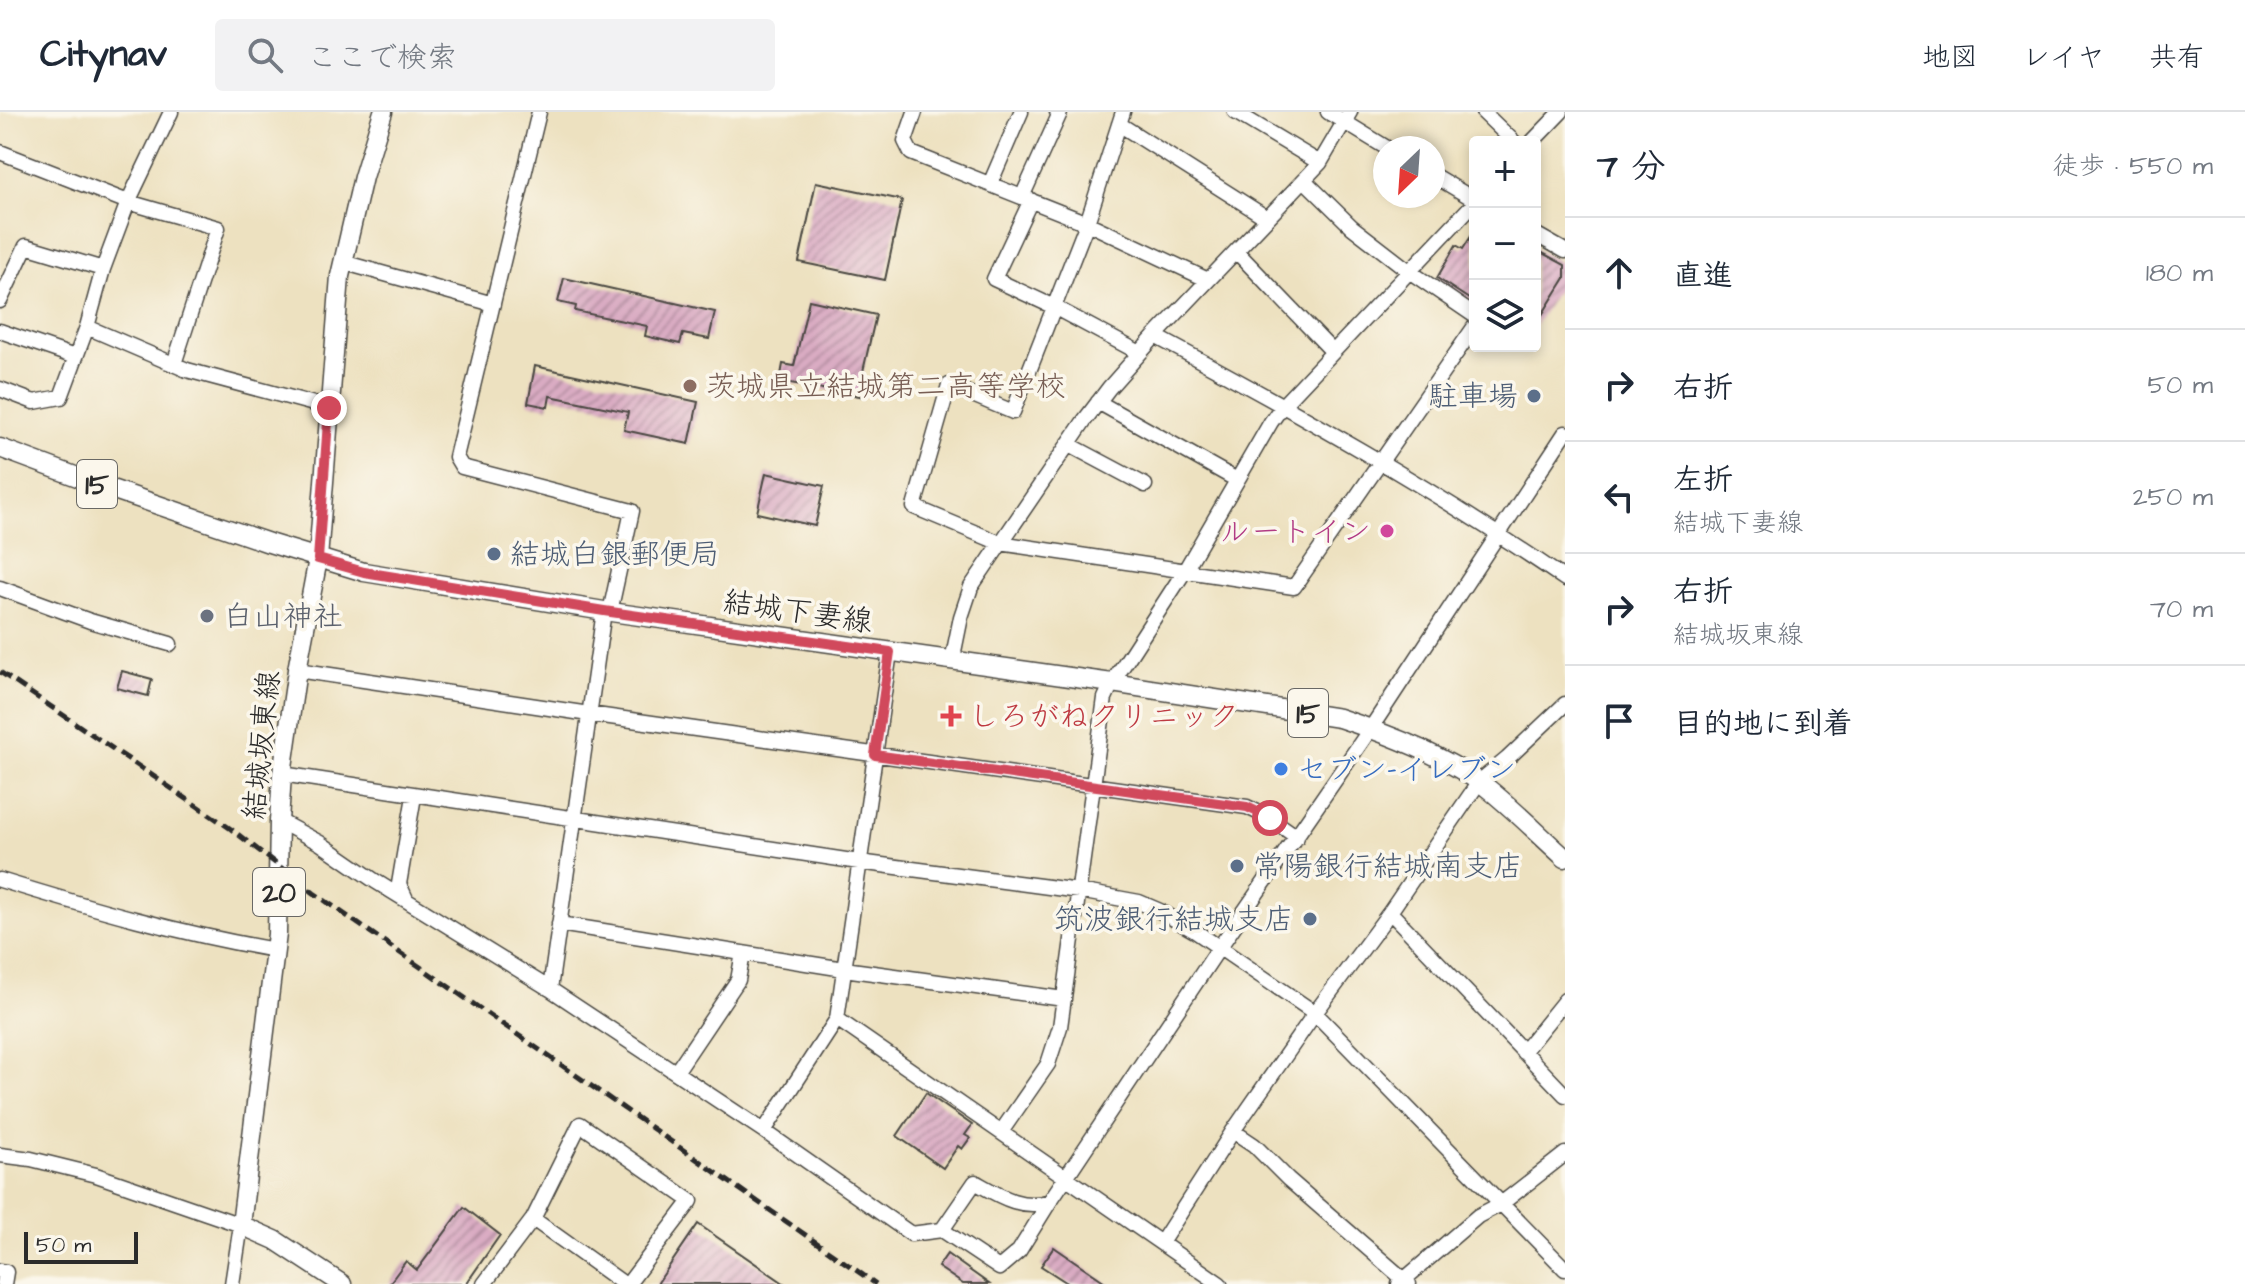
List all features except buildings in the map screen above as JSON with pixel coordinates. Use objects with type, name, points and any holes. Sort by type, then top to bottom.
[{"type":"main road","name":"結城坂東線","points":[[241,1225],[279,910],[282,774],[318,559],[342,262],[369,154],[383,112]]},
{"type":"main road","name":"結城下妻線","points":[[0,448],[91,482],[364,572],[607,612],[1339,718],[1371,728],[1431,755],[1479,782],[1565,858]]},
{"type":"main road","points":[[241,1225],[275,1240],[342,1284]]},
{"type":"street","points":[[0,389],[34,402],[61,397],[128,202],[171,112]]},
{"type":"street","points":[[539,112],[456,457],[462,467],[632,511],[607,612],[589,714],[550,989]]},
{"type":"street","points":[[915,112],[905,141],[911,153],[1087,223],[1208,280]]},
{"type":"street","points":[[990,184],[1021,112]]},
{"type":"street","points":[[1057,112],[1060,113],[994,279],[1140,353]]},
{"type":"street","points":[[1235,112],[1320,163]]},
{"type":"street","points":[[1328,112],[1347,117],[1373,137]]},
{"type":"street","points":[[1483,112],[1508,136]]},
{"type":"street","points":[[1538,136],[1561,112]]},
{"type":"street","points":[[952,661],[971,587],[1098,402],[1155,336],[1320,163],[1347,117]]},
{"type":"street","points":[[1267,218],[1121,118],[1087,223],[1013,412],[949,385],[914,507],[1000,543],[1294,587],[1469,335]]},
{"type":"street","points":[[0,152],[128,202],[218,228],[174,364]]},
{"type":"street","points":[[1304,180],[1352,227],[1469,312]]},
{"type":"street","points":[[1445,182],[1469,197]]},
{"type":"street","points":[[1001,1132],[1048,1064],[1060,1027],[1105,698],[1112,683],[1184,572],[1283,405],[1469,207]]},
{"type":"street","points":[[1541,237],[1565,251]]},
{"type":"street","points":[[0,301],[26,246],[103,269]]},
{"type":"street","points":[[1236,251],[1333,352]]},
{"type":"street","points":[[342,262],[493,304]]},
{"type":"street","points":[[87,327],[187,370],[329,408]]},
{"type":"street","points":[[0,331],[75,357]]},
{"type":"street","points":[[1155,336],[1283,405],[1499,534],[1565,579]]},
{"type":"street","points":[[1098,402],[1237,480]]},
{"type":"street","points":[[279,821],[320,843],[375,881],[550,989],[764,1131],[911,1234],[942,1230],[999,1268],[1019,1251],[1219,948],[1371,728],[1565,433]]},
{"type":"street","points":[[1068,444],[1145,485]]},
{"type":"street","points":[[0,588],[90,621],[170,644]]},
{"type":"street","points":[[764,1131],[837,1019],[890,652]]},
{"type":"street","points":[[297,670],[1247,807],[1270,818],[1297,837]]},
{"type":"street","points":[[1161,1243],[1233,1131],[1479,782],[1565,704]]},
{"type":"street","points":[[282,774],[1139,902],[1160,911],[1219,948],[1315,1013],[1565,1269]]},
{"type":"street","points":[[406,899],[399,884],[414,796]]},
{"type":"street","points":[[0,880],[167,927],[275,950]]},
{"type":"street","points":[[1390,912],[1565,1095]]},
{"type":"street","points":[[559,924],[844,969],[1064,999]]},
{"type":"street","points":[[676,1072],[738,980],[743,953]]},
{"type":"street","points":[[1523,1052],[1565,1000]]},
{"type":"street","points":[[837,1019],[1214,1282]]},
{"type":"street","points":[[484,1284],[533,1219],[580,1124],[691,1201],[626,1284],[533,1219]]},
{"type":"street","points":[[1233,1131],[1254,1145],[1404,1282],[1478,1216],[1501,1204],[1565,1154]]},
{"type":"street","points":[[0,1155],[31,1159],[96,1175],[241,1225],[232,1284]]},
{"type":"street","points":[[942,1230],[975,1182],[1021,1204],[1038,1205],[1050,1201]]},
{"type":"street","points":[[0,1271],[6,1272],[4,1284]]},
{"type":"railway","points":[[0,672],[231,829],[314,893],[876,1284]]},
{"type":"place","name":"茨城県立結城第二高等学校","points":[[690,386]]},
{"type":"place","name":"駐車場","points":[[1534,396]]},
{"type":"place","name":"ルートイン","points":[[1387,531]]},
{"type":"place","name":"結城白銀郵便局","points":[[494,554]]},
{"type":"place","name":"白山神社","points":[[207,616]]},
{"type":"place","name":"しろがねクリニック","points":[[951,716]]},
{"type":"place","name":"セブン-イレブン","points":[[1281,769]]},
{"type":"place","name":"常陽銀行結城南支店","points":[[1237,866]]},
{"type":"place","name":"筑波銀行結城支店","points":[[1310,919]]},
{"type":"route","points":[[329,408],[318,559],[364,572],[604,611],[890,652],[875,755],[1247,807],[1270,818]]}]
